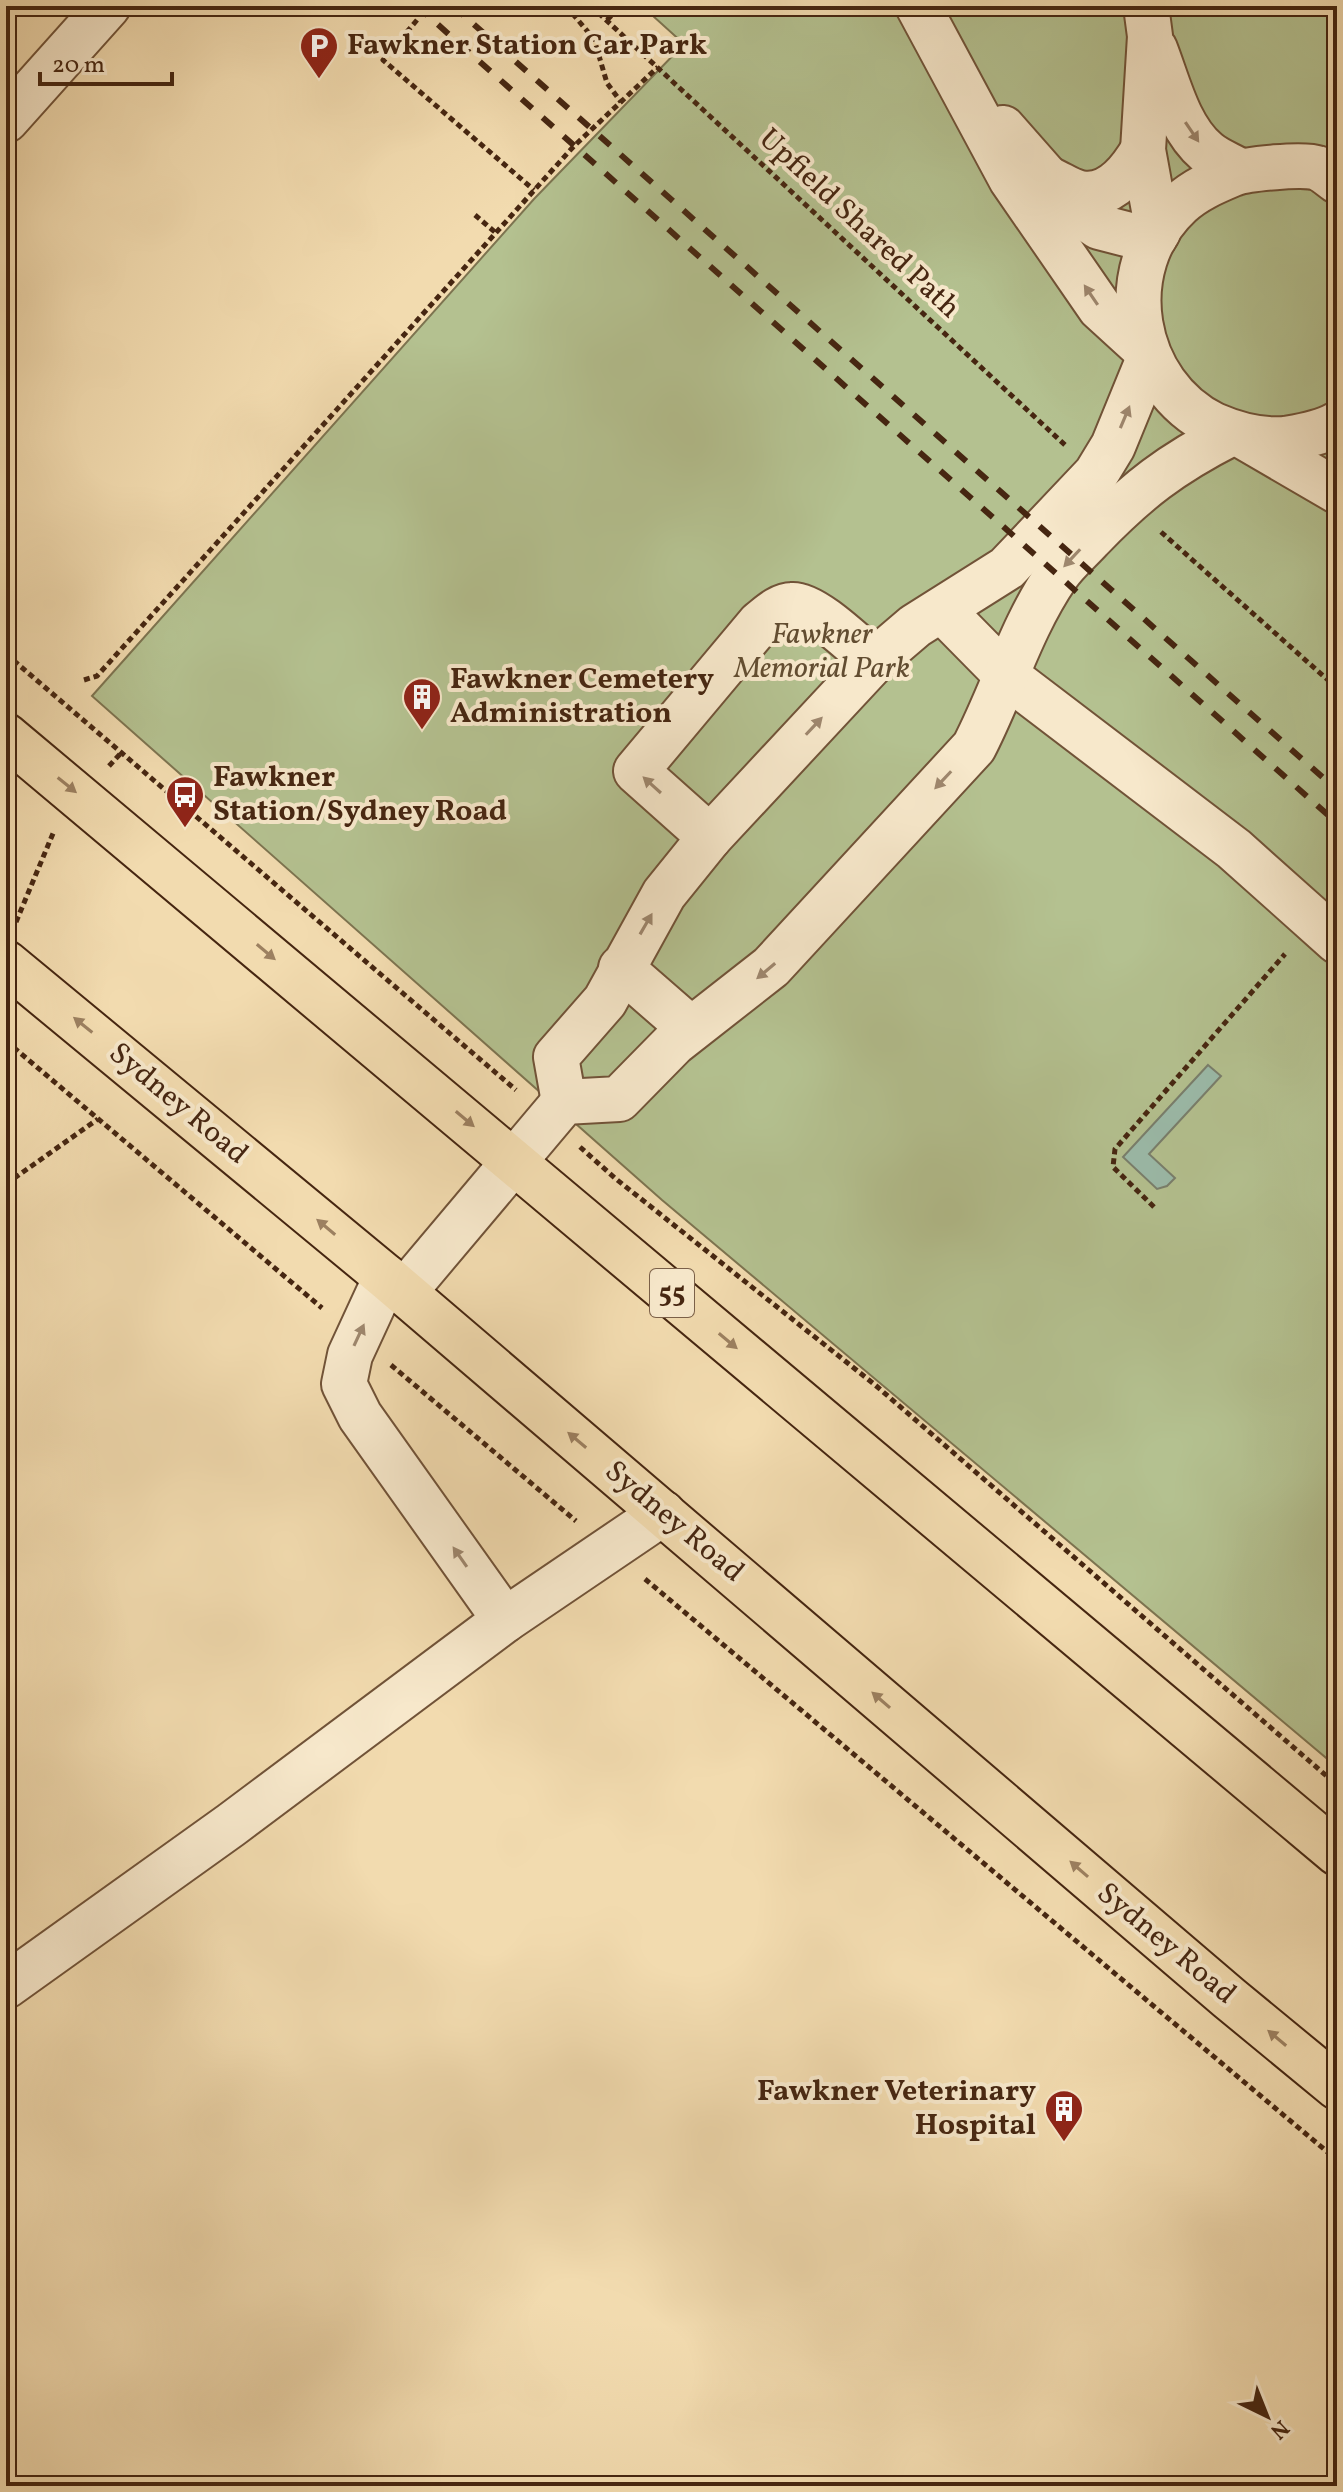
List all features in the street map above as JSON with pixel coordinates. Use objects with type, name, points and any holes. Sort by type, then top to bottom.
[{"type":"highway","name":"55","points":[[6,736],[1337,1853]]},
{"type":"highway","name":"Sydney Road","points":[[6,963],[395,1284],[1337,2087]]},
{"type":"lane","points":[[6,120],[108,6]]},
{"type":"lane","points":[[918,6],[1011,179],[1100,308],[1148,354],[1169,390],[1197,416],[1237,434],[1337,491]]},
{"type":"lane","points":[[1148,21],[1143,150],[1156,235]]},
{"type":"lane","points":[[1148,21],[1178,110],[1190,131],[1206,151],[1240,171]]},
{"type":"lane","points":[[955,76],[1077,212],[1099,227],[1134,236],[1156,235]]},
{"type":"lane","points":[[1051,180],[1079,193],[1097,193],[1112,186],[1130,171],[1143,150]]},
{"type":"lane","points":[[556,1110],[619,1099],[691,1029],[771,967],[974,747],[1042,601],[1111,488],[1113,446],[1148,354],[1138,312],[1141,273],[1156,235],[1179,205],[1208,184],[1240,171],[1330,168]]},
{"type":"lane","points":[[505,1620],[360,1416],[344,1384],[350,1355],[395,1284],[515,1161],[556,1110],[556,1057],[605,1001],[664,894],[710,837],[874,661],[915,626],[1007,568],[1111,488],[1160,473],[1237,434],[1273,440],[1302,437],[1337,424]]},
{"type":"lane","points":[[710,837],[636,771],[760,623],[790,604],[802,606],[818,615],[874,661]]},
{"type":"lane","points":[[942,610],[1007,676],[1234,849],[1326,931]]},
{"type":"lane","points":[[621,968],[691,1029]]},
{"type":"lane","points":[[6,1986],[231,1825],[505,1620],[663,1513]]},
{"type":"path","points":[[566,6],[594,39],[607,83],[621,102]]},
{"type":"path","name":"Upfield Shared Path","points":[[591,6],[1111,488],[1337,688]]},
{"type":"path","points":[[607,20],[621,6]]},
{"type":"path","points":[[417,20],[383,60],[534,190]]},
{"type":"path","points":[[84,680],[97,676],[574,146],[658,67]]},
{"type":"path","points":[[475,215],[496,233]]},
{"type":"path","points":[[6,654],[556,1110],[616,1179],[874,1384],[1337,1785]]},
{"type":"path","points":[[1154,1207],[1113,1167],[1115,1149],[1326,931]]},
{"type":"path","points":[[6,1041],[1337,2160]]},
{"type":"path","points":[[6,1184],[98,1119]]},
{"type":"green space","name":"Fawkner Memorial Park","points":[[642,6],[1337,6],[1337,1767],[662,1200],[92,696],[534,199],[684,44]]},
{"type":"shaded area","points":[[1208,1065],[1221,1076],[1149,1154],[1175,1178],[1167,1186],[1157,1189],[1123,1157]]},
{"type":"railway","points":[[417,6],[1337,823]]},
{"type":"railway","points":[[453,6],[1337,790]]},
{"type":"place","name":"Fawkner Station Car Park","points":[[319,80]]},
{"type":"place","name":"Fawkner Cemetery Administration","points":[[422,731]]},
{"type":"place","name":"Fawkner Station/Sydney Road","points":[[185,829]]},
{"type":"place","name":"Fawkner Veterinary Hospital","points":[[1064,2143]]}]
